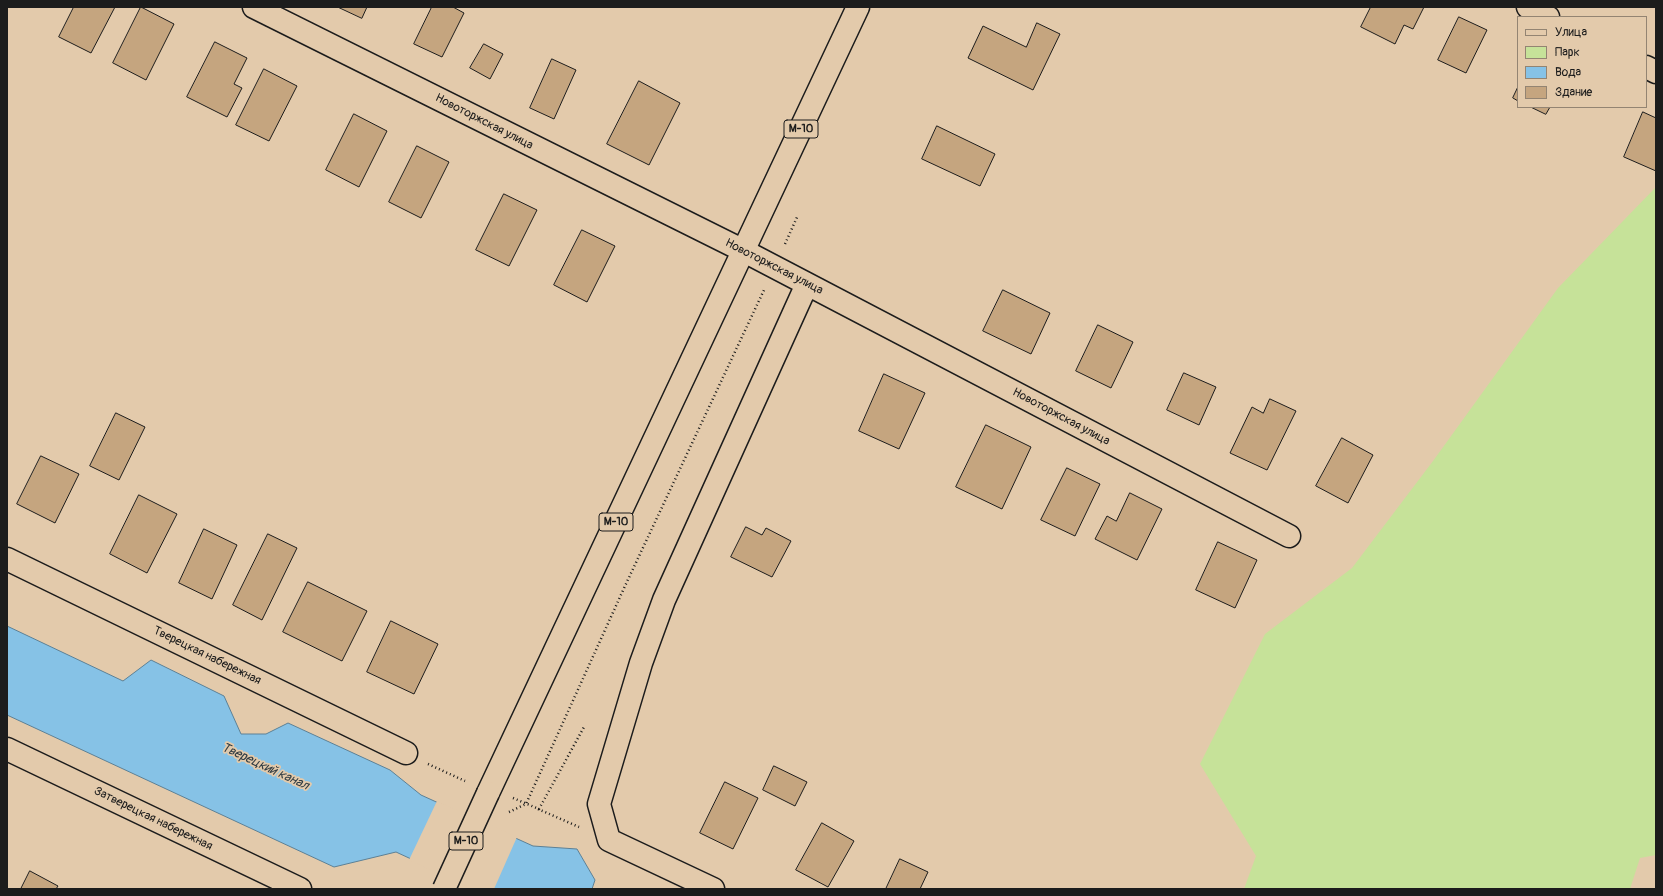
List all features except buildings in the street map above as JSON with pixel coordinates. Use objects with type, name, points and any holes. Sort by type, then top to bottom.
[{"type":"main road","name":"Новоторжская улица","points":[[254,7],[744,251],[1289,536]]},
{"type":"main road","name":"М-10","points":[[444,889],[858,7]]},
{"type":"main road","points":[[1528,7],[1546,16]]},
{"type":"main road","points":[[1647,68],[1656,72]]},
{"type":"main road","points":[[713,889],[608,840],[599,804],[641,663],[664,600],[807,284]]},
{"type":"main road","name":"Тверецкая набережная","points":[[7,559],[406,753]]},
{"type":"main road","name":"Затверецкая набережная","points":[[7,749],[300,889]]},
{"type":"path","points":[[526,804],[625,586],[755,311]]},
{"type":"path","points":[[539,809],[584,727]]},
{"type":"path","points":[[406,753],[460,779]]},
{"type":"path","points":[[539,809],[526,804],[511,797],[539,809],[608,840]]},
{"type":"green space","points":[[1656,187],[1656,855],[1640,858],[1630,889],[1244,889],[1256,856],[1200,764],[1265,634],[1352,568],[1433,461],[1558,288]]},
{"type":"water","name":"Тверецкий канал","points":[[7,626],[123,681],[151,660],[224,696],[241,734],[266,734],[288,723],[390,770],[421,795],[533,846],[577,849],[595,880],[592,889],[476,889],[396,852],[334,867],[7,715]]},
{"type":"pier","points":[[437,801],[517,837],[494,889],[471,889],[409,860]]}]
